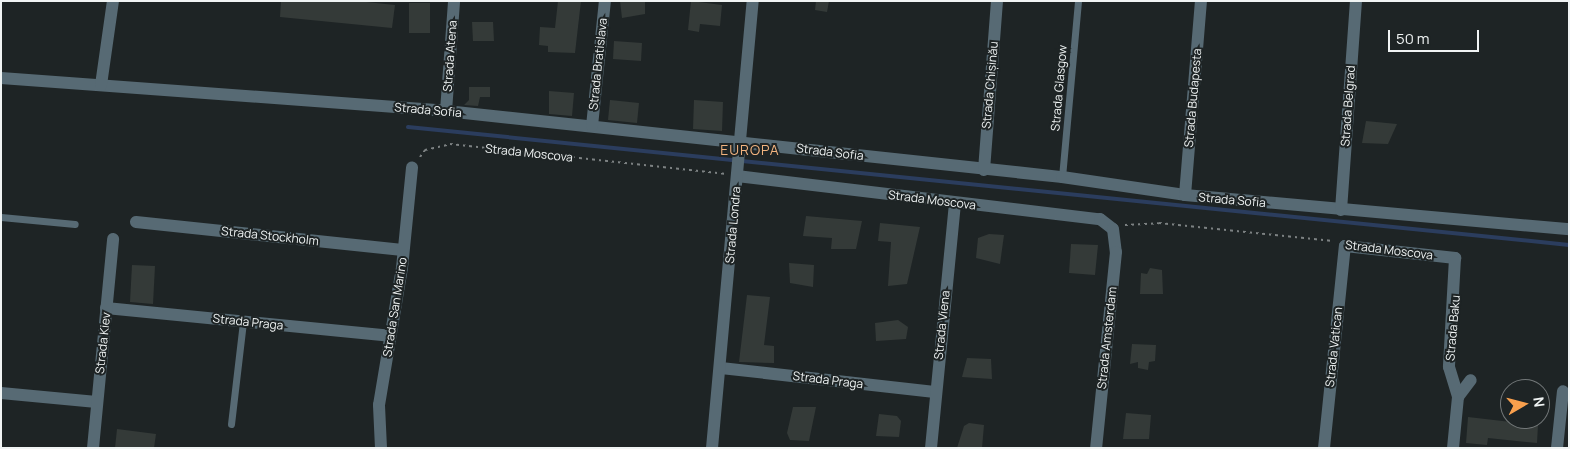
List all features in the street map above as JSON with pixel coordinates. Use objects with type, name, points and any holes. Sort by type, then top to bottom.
[{"type":"street","points":[[101,85],[112,1]]},
{"type":"street","name":"Strada Atena","points":[[446,111],[454,1]]},
{"type":"street","name":"Strada Bratislava","points":[[592,126],[605,1]]},
{"type":"street","name":"Strada Londra","points":[[712,448],[721,368],[738,146],[753,1]]},
{"type":"street","name":"Strada Chișinău","points":[[984,170],[997,1]]},
{"type":"street","name":"Strada Budapesta","points":[[1185,195],[1201,1]]},
{"type":"street","name":"Strada Belgrad","points":[[1341,210],[1356,1]]},
{"type":"street","name":"Strada Sofia","points":[[1,78],[446,111],[592,126],[738,146],[1062,177],[1185,195],[1569,229]]},
{"type":"street","name":"Strada San Marino","points":[[381,448],[379,405],[403,250],[412,167]]},
{"type":"street","name":"Strada Moscova","points":[[737,170],[956,203],[1100,219],[1113,229]]},
{"type":"street","name":"Strada Viena","points":[[931,448],[935,392],[956,203]]},
{"type":"street","name":"Strada Stockholm","points":[[136,222],[403,250]]},
{"type":"street","name":"Strada Amsterdam","points":[[1096,448],[1116,252],[1113,229]]},
{"type":"street","name":"Strada Kiev","points":[[93,448],[113,239]]},
{"type":"street","name":"Strada Moscova","points":[[1344,246],[1455,258]]},
{"type":"street","name":"Strada Vatican","points":[[1324,448],[1344,246]]},
{"type":"street","name":"Strada Baku","points":[[1453,448],[1458,397],[1449,367],[1455,258]]},
{"type":"street","name":"Strada Praga","points":[[106,308],[390,336]]},
{"type":"street","name":"Strada Praga","points":[[721,368],[935,392]]},
{"type":"street","points":[[1458,397],[1471,380]]},
{"type":"street","points":[[1557,448],[1563,392]]},
{"type":"street","points":[[1,393],[97,402]]},
{"type":"lane","name":"Strada Glasgow","points":[[1062,177],[1078,1]]},
{"type":"lane","points":[[1,216],[74,224]]},
{"type":"lane","points":[[231,424],[242,322]]},
{"type":"path","name":"Strada Moscova","points":[[412,167],[425,150],[450,144],[737,170]]},
{"type":"path","name":"Strada Moscova","points":[[1113,229],[1137,222],[1159,223],[1325,237],[1344,246]]},
{"type":"building","points":[[281,1],[357,1],[395,5],[392,28],[280,17]]},
{"type":"building","points":[[558,1],[581,1],[575,53],[548,52],[548,46],[539,45],[540,27],[555,28]]},
{"type":"building","points":[[620,1],[645,1],[645,14],[622,18]]},
{"type":"building","points":[[691,1],[722,5],[720,26],[700,24],[699,32],[688,30]]},
{"type":"building","points":[[816,1],[829,1],[827,12],[815,10]]},
{"type":"building","points":[[409,3],[430,3],[430,33],[409,33]]},
{"type":"building","points":[[472,22],[493,22],[494,41],[473,41]]},
{"type":"building","points":[[614,41],[642,43],[641,61],[613,59]]},
{"type":"building","points":[[469,87],[490,87],[490,97],[480,97],[478,106],[464,105],[469,100]]},
{"type":"building","points":[[549,91],[574,93],[572,116],[549,114]]},
{"type":"building","points":[[610,100],[639,103],[637,123],[608,120]]},
{"type":"building","points":[[694,100],[723,102],[722,131],[693,129]]},
{"type":"building","points":[[1366,121],[1397,124],[1388,144],[1362,143]]},
{"type":"building","points":[[806,216],[862,221],[856,249],[831,249],[832,238],[803,236]]},
{"type":"building","points":[[880,223],[920,227],[907,284],[888,286],[891,242],[878,241]]},
{"type":"building","points":[[989,234],[1004,235],[1000,264],[976,258],[978,238]]},
{"type":"building","points":[[1071,244],[1098,245],[1095,275],[1069,273]]},
{"type":"building","points":[[789,263],[814,265],[813,287],[790,283]]},
{"type":"building","points":[[132,265],[155,266],[153,304],[130,302]]},
{"type":"building","points":[[1150,268],[1162,270],[1163,294],[1140,294],[1141,273],[1147,274]]},
{"type":"building","points":[[747,295],[770,297],[764,345],[774,346],[774,363],[739,362]]},
{"type":"building","points":[[898,320],[908,327],[906,339],[876,341],[875,323]]},
{"type":"building","points":[[1132,344],[1156,345],[1155,361],[1149,362],[1148,370],[1138,368],[1138,362],[1130,364]]},
{"type":"building","points":[[967,358],[991,359],[992,379],[962,377]]},
{"type":"building","points":[[793,407],[816,407],[809,441],[790,440],[787,433]]},
{"type":"building","points":[[1126,413],[1151,415],[1149,439],[1123,439]]},
{"type":"building","points":[[879,414],[897,416],[901,421],[899,437],[876,436]]},
{"type":"building","points":[[1468,417],[1500,421],[1500,429],[1538,429],[1537,443],[1488,438],[1487,445],[1466,443]]},
{"type":"building","points":[[969,423],[984,425],[982,448],[957,448],[964,426]]},
{"type":"building","points":[[117,429],[156,434],[154,448],[115,448]]},
{"type":"waterway","points":[[408,127],[1569,245]]},
{"type":"district","name":"EUROPA","points":[[750,150]]}]
